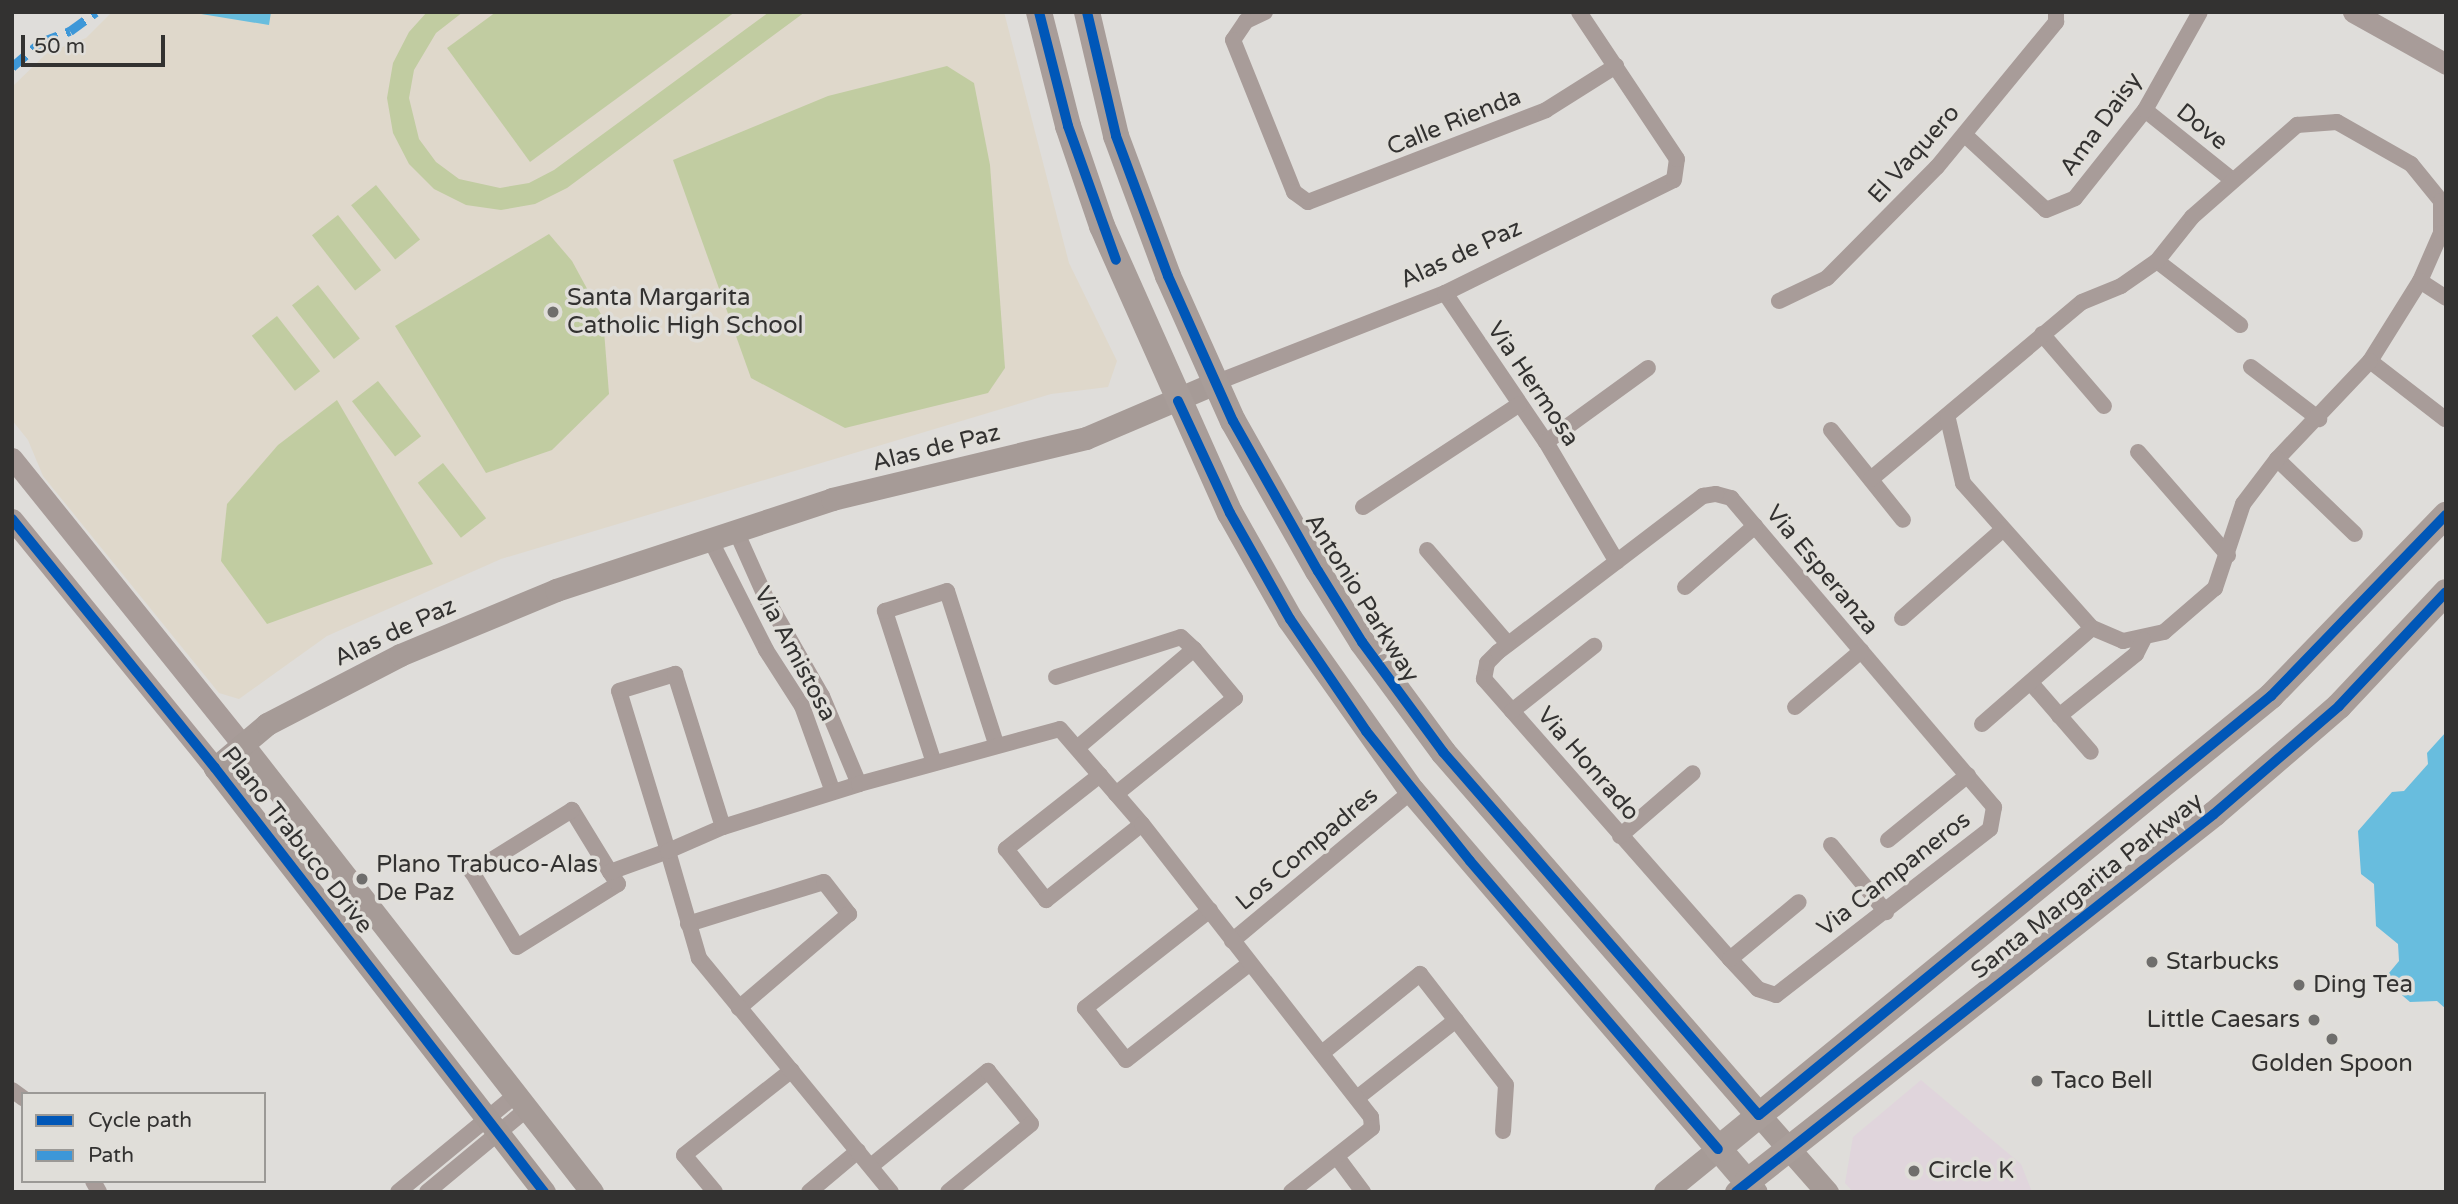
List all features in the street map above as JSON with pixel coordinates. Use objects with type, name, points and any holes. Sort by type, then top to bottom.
[{"type":"main road","points":[[1039,12],[1068,127],[1102,226],[1230,513],[1290,619],[1412,791],[1718,1150],[1746,1189]]},
{"type":"main road","name":"Antonio Parkway","points":[[1087,12],[1116,136],[1144,215],[1216,383],[1271,492],[1407,708],[1827,1192]]},
{"type":"main road","name":"Alas de Paz","points":[[215,768],[267,724],[400,655],[556,590],[832,499],[1086,438],[1216,383]]},
{"type":"main road","name":"Santa Margarita Parkway","points":[[1665,1192],[2271,696],[2446,514]]},
{"type":"main road","name":"Santa Margarita Parkway","points":[[1746,1189],[1788,1148],[2214,814],[2339,706],[2446,592]]},
{"type":"main road","name":"Plano Trabuco Drive","points":[[243,745],[592,1192]]},
{"type":"main road","name":"Plano Trabuco Drive","points":[[215,768],[544,1192]]},
{"type":"street","name":"Calle Rienda","points":[[1265,12],[1245,21],[1233,40],[1301,200],[1317,201],[1546,110],[1616,66]]},
{"type":"street","points":[[1579,12],[1616,66]]},
{"type":"street","name":"El Vaquero","points":[[1779,301],[1827,278],[1965,135],[2056,22],[2056,12]]},
{"type":"street","name":"Ama Daisy","points":[[1965,135],[2046,210],[2075,198],[2145,110],[2200,12]]},
{"type":"street","points":[[2353,12],[2383,20],[2446,64]]},
{"type":"street","name":"Alas de Paz","points":[[1216,383],[1445,293],[1674,180],[1677,159],[1616,66]]},
{"type":"street","name":"Dove","points":[[2145,110],[2231,180]]},
{"type":"street","points":[[1871,479],[1948,419],[2042,334],[2082,302],[2121,286],[2157,261],[2192,217],[2231,180],[2297,125],[2337,122],[2411,164],[2443,202],[2441,233],[2420,281],[2370,361],[2319,419],[2277,459],[2243,504],[2215,588],[2164,632],[2144,640],[2123,641],[2092,628],[2002,530],[1963,483],[1948,419]]},
{"type":"street","points":[[2157,261],[2240,326]]},
{"type":"street","points":[[2420,281],[2446,298]]},
{"type":"street","name":"Via Hermosa","points":[[1445,293],[1518,405],[1546,442],[1617,562]]},
{"type":"street","points":[[2042,334],[2104,406]]},
{"type":"street","points":[[2370,361],[2445,419]]},
{"type":"street","points":[[2251,367],[2319,419]]},
{"type":"street","points":[[1546,442],[1648,368]]},
{"type":"street","points":[[1363,507],[1518,405]]},
{"type":"street","points":[[1831,430],[1903,520]]},
{"type":"street","points":[[2138,452],[2228,555]]},
{"type":"street","name":"Plano Trabuco Drive","points":[[12,458],[243,745]]},
{"type":"street","points":[[2277,459],[2355,534]]},
{"type":"street","name":"Via Esperanza","points":[[1508,644],[1703,496],[1731,498],[1968,775]]},
{"type":"street","name":"Plano Trabuco Drive","points":[[12,519],[215,768]]},
{"type":"street","points":[[1685,587],[1755,526]]},
{"type":"street","points":[[1902,618],[2002,530]]},
{"type":"street","name":"Via Amistosa","points":[[736,531],[766,598],[822,696],[859,784]]},
{"type":"street","name":"Via Amistosa","points":[[710,539],[754,630],[802,706],[833,792]]},
{"type":"street","points":[[1427,550],[1508,644]]},
{"type":"street","points":[[934,763],[885,611],[947,591],[996,744]]},
{"type":"street","points":[[1982,724],[2092,628]]},
{"type":"street","points":[[1056,677],[1181,637],[1235,698],[1116,794]]},
{"type":"street","points":[[2059,716],[2136,654],[2144,640]]},
{"type":"street","name":"Via Honrado","points":[[1508,644],[1487,663],[1484,679],[1730,959],[1758,989],[1776,995]]},
{"type":"street","points":[[1512,711],[1594,646]]},
{"type":"street","points":[[1077,748],[1194,649]]},
{"type":"street","points":[[1795,707],[1861,650]]},
{"type":"street","points":[[723,827],[675,674],[619,691],[699,958],[871,1166],[886,1190]]},
{"type":"street","points":[[2031,683],[2091,752]]},
{"type":"street","points":[[610,872],[723,827],[833,792],[996,744],[1060,729],[1142,824],[1374,1122],[1337,1157],[1291,1192]]},
{"type":"street","points":[[1620,836],[1693,773]]},
{"type":"street","points":[[1100,775],[1006,849],[1046,900],[1142,824]]},
{"type":"street","points":[[1888,840],[1968,775]]},
{"type":"street","name":"Via Campaneros","points":[[1776,995],[1990,829],[1994,807],[1968,775]]},
{"type":"street","name":"Los Compadres","points":[[1232,941],[1412,791]]},
{"type":"street","points":[[572,810],[610,872],[618,884],[517,947],[472,872],[572,810]]},
{"type":"street","points":[[1831,845],[1886,912]]},
{"type":"street","points":[[688,924],[824,883],[849,914],[739,1008]]},
{"type":"street","points":[[1730,959],[1799,902]]},
{"type":"street","points":[[1210,910],[1085,1008],[1126,1060],[1250,963]]},
{"type":"street","points":[[1322,1053],[1420,974],[1506,1085],[1503,1131]]},
{"type":"street","points":[[1357,1098],[1456,1020]]},
{"type":"street","points":[[715,1192],[684,1155],[792,1070]]},
{"type":"street","points":[[871,1166],[988,1071],[1031,1124],[948,1192]]},
{"type":"street","points":[[398,1192],[492,1126],[522,1101]]},
{"type":"street","points":[[427,1192],[492,1126]]},
{"type":"street","points":[[808,1192],[858,1151]]},
{"type":"street","points":[[1337,1157],[1363,1192]]},
{"type":"shaded area","name":"Santa Margarita Catholic High School","points":[[112,12],[1004,12],[1069,263],[1117,361],[1108,387],[1051,394],[501,559],[327,636],[239,699],[219,693],[43,476],[28,440],[12,420],[12,87],[47,53],[86,38]]},
{"type":"shaded area","points":[[1921,1080],[2021,1164],[2032,1192],[1853,1192],[1845,1183],[1853,1137]]},
{"type":"green space","points":[[427,12],[463,12],[436,33],[414,70],[409,98],[419,139],[436,162],[459,179],[500,188],[529,183],[554,170],[769,12],[805,12],[567,188],[535,204],[501,210],[466,205],[434,189],[409,164],[393,133],[387,98],[393,63],[409,32]]},
{"type":"green space","points":[[496,12],[735,12],[530,162],[447,48]]},
{"type":"green space","points":[[947,66],[974,83],[990,165],[1005,368],[988,393],[845,428],[751,378],[673,160],[828,96]]},
{"type":"green space","points":[[376,185],[420,239],[395,260],[351,205]]},
{"type":"green space","points":[[338,215],[381,270],[355,290],[312,235]]},
{"type":"green space","points":[[549,234],[572,261],[603,318],[609,394],[552,450],[486,473],[395,326]]},
{"type":"green space","points":[[318,285],[360,339],[334,359],[292,305]]},
{"type":"green space","points":[[277,316],[320,371],[295,391],[252,336]]},
{"type":"green space","points":[[378,381],[421,436],[395,456],[352,401]]},
{"type":"green space","points":[[337,400],[433,564],[267,624],[221,561],[227,504],[278,445]]},
{"type":"green space","points":[[443,463],[486,518],[461,538],[418,483]]},
{"type":"water","points":[[189,12],[271,12],[269,25]]},
{"type":"water","points":[[2446,732],[2446,1009],[2437,1001],[2410,1002],[2390,985],[2389,973],[2399,961],[2398,944],[2376,926],[2374,884],[2361,874],[2358,831],[2392,792],[2404,791],[2428,764],[2427,753]]},
{"type":"marked path","points":[[12,67],[41,42],[70,31],[96,12]]},
{"type":"cycle path","points":[[1039,12],[1068,126],[1116,260]]},
{"type":"cycle path","points":[[1087,12],[1116,136],[1168,276],[1233,421],[1318,571],[1362,642],[1443,752],[1759,1115],[2271,696],[2446,515]]},
{"type":"cycle path","points":[[1178,401],[1230,513],[1290,619],[1366,731],[1470,861],[1718,1149]]},
{"type":"cycle path","points":[[12,519],[215,768],[544,1192]]},
{"type":"cycle path","points":[[1736,1192],[2214,814],[2339,706],[2446,592]]},
{"type":"place","name":"Santa Margarita Catholic High School","points":[[553,312]]},
{"type":"place","name":"Plano Trabuco-Alas De Paz","points":[[362,879]]},
{"type":"place","name":"Starbucks","points":[[2152,962]]},
{"type":"place","name":"Ding Tea","points":[[2299,985]]},
{"type":"place","name":"Little Caesars","points":[[2314,1020]]},
{"type":"place","name":"Golden Spoon","points":[[2332,1039]]},
{"type":"place","name":"Taco Bell","points":[[2037,1081]]},
{"type":"place","name":"Circle K","points":[[1914,1171]]}]
